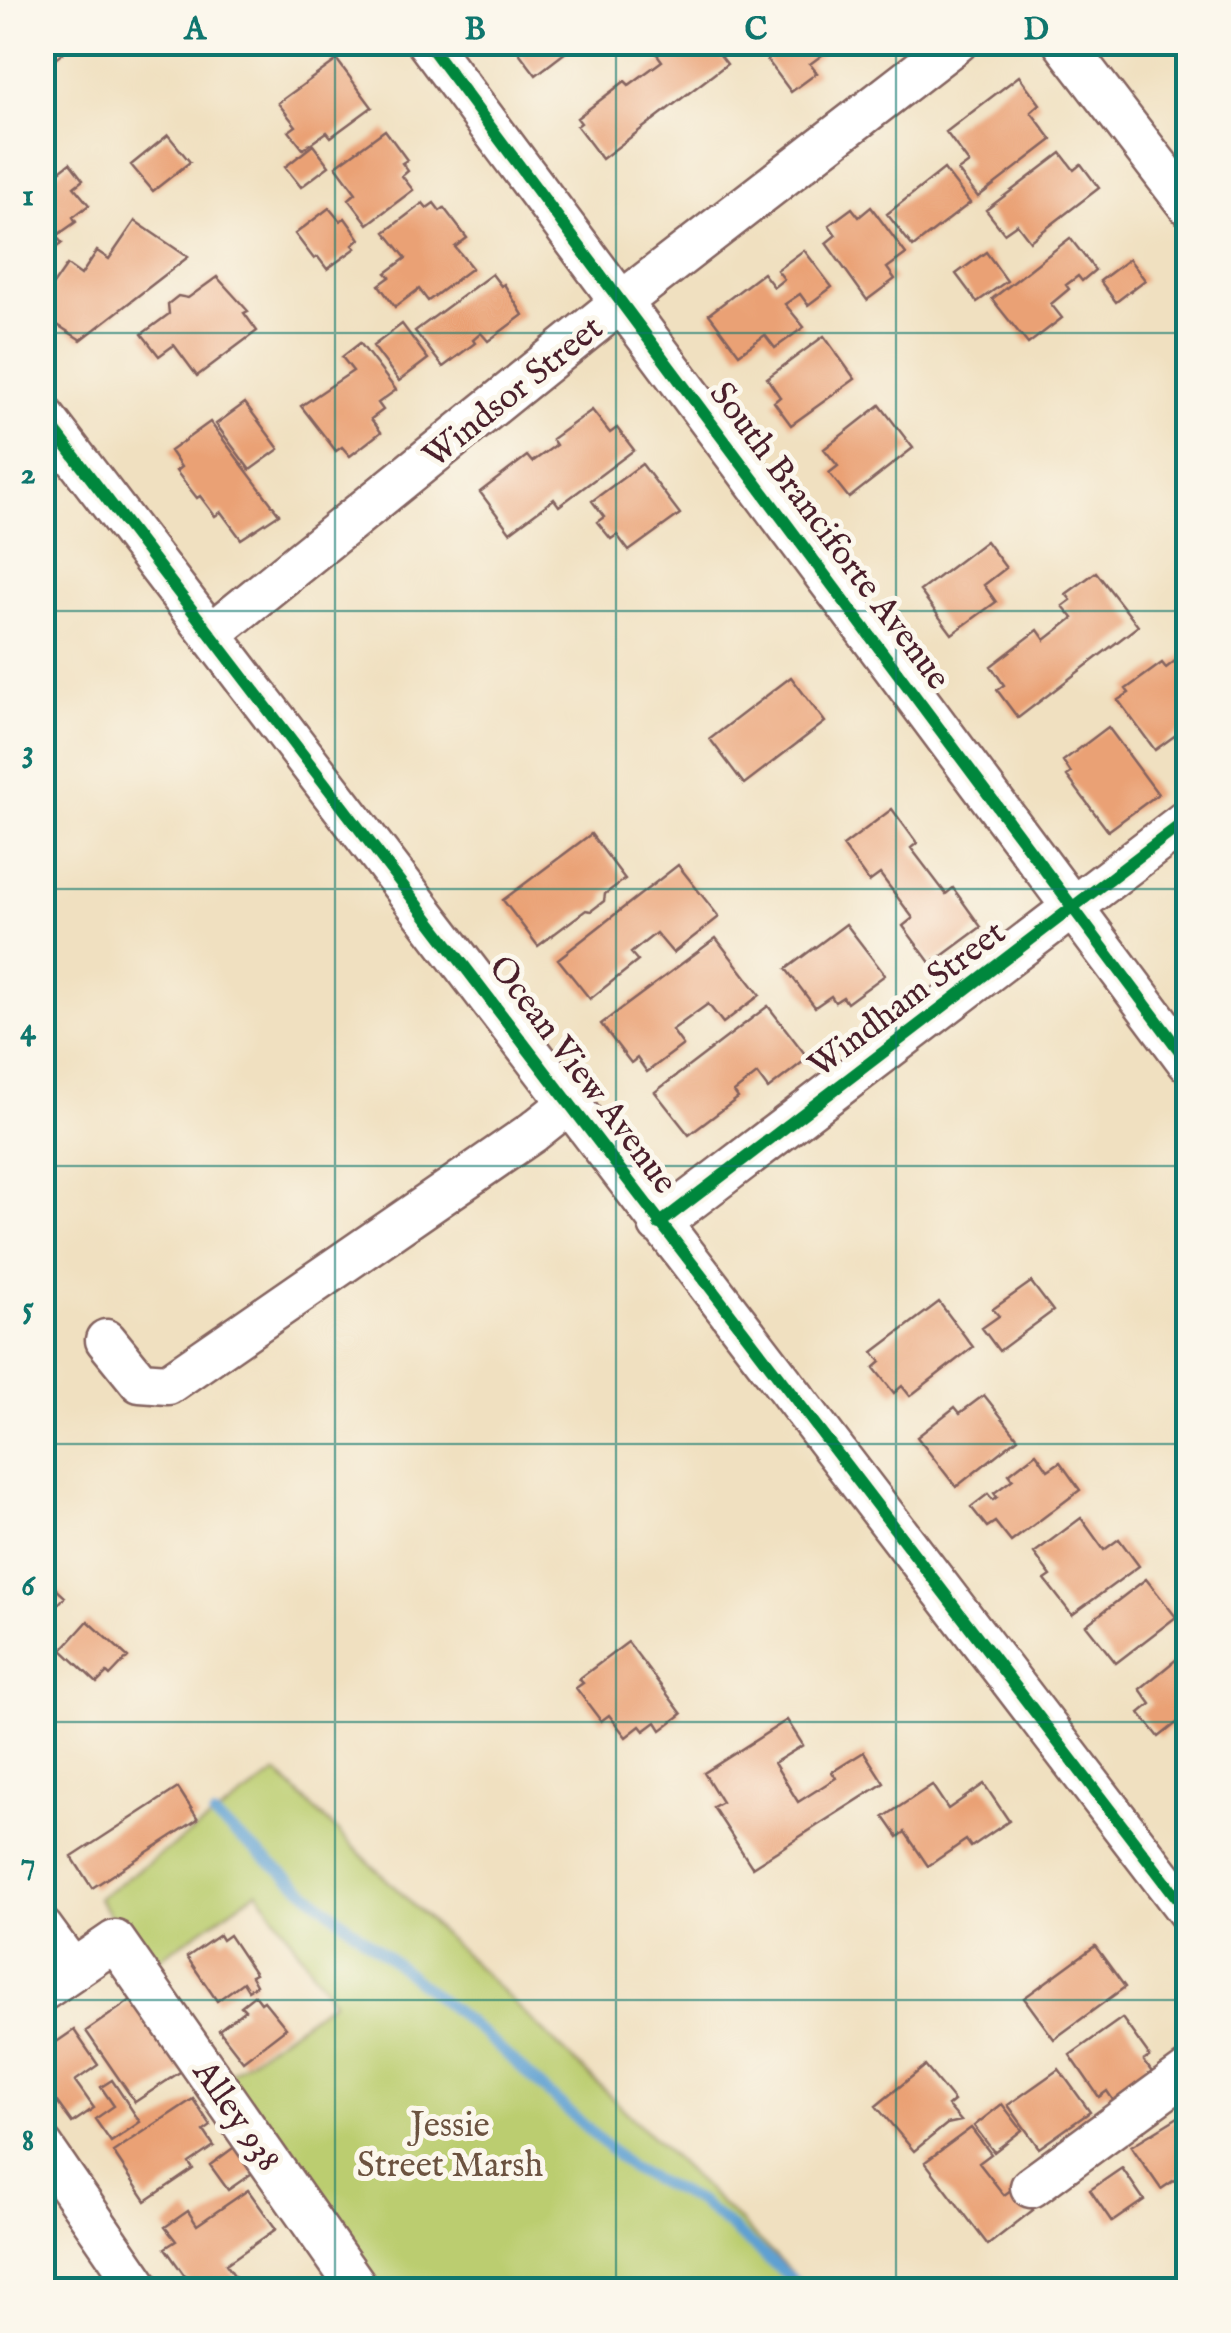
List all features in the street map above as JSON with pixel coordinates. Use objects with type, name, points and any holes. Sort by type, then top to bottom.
[{"type":"street","name":"South Branciforte Avenue","points":[[427,42],[1188,1062]]},
{"type":"street","name":"Windsor Street","points":[[212,634],[620,304],[957,42]]},
{"type":"street","points":[[1063,42],[1188,206]]},
{"type":"street","name":"Ocean View Avenue","points":[[42,414],[1188,1912]]},
{"type":"street","name":"Windham Street","points":[[659,1224],[1188,820]]},
{"type":"street","points":[[106,1340],[140,1382],[168,1384],[568,1104]]},
{"type":"street","points":[[42,1928],[57,1980]]},
{"type":"street","name":"Alley 938","points":[[57,1980],[114,1940],[359,2290]]},
{"type":"street","points":[[1031,2187],[1188,2072]]},
{"type":"street","points":[[42,2146],[141,2290]]},
{"type":"green space","name":"Jessie Street Marsh","points":[[277,1773],[810,2290],[370,2290],[223,2078],[333,2001],[258,1891],[147,1967],[98,1898]]},
{"type":"building","points":[[42,42],[56,42],[63,53],[42,69]]},
{"type":"building","points":[[511,42],[579,42],[536,75]]},
{"type":"building","points":[[656,42],[710,42],[727,64],[602,159],[577,126],[581,123],[577,118],[625,81],[629,85],[662,61],[651,46]]},
{"type":"building","points":[[754,42],[825,42],[830,49],[810,64],[817,73],[791,92]]},
{"type":"building","points":[[337,60],[372,107],[331,137],[327,132],[303,149],[289,131],[296,126],[278,103]]},
{"type":"building","points":[[1019,76],[1040,104],[1031,112],[1052,140],[978,197],[958,171],[969,163],[946,132]]},
{"type":"building","points":[[385,130],[407,160],[402,163],[408,171],[402,176],[413,190],[368,224],[349,199],[356,193],[336,166]]},
{"type":"building","points":[[168,135],[190,162],[153,191],[131,165]]},
{"type":"building","points":[[313,145],[329,166],[301,187],[285,167]]},
{"type":"building","points":[[1061,153],[1074,170],[1081,164],[1099,188],[1030,241],[1017,224],[1004,233],[986,210]]},
{"type":"building","points":[[70,163],[83,180],[74,187],[89,205],[73,217],[76,222],[56,236],[62,243],[42,258],[42,188]]},
{"type":"building","points":[[944,169],[970,203],[913,247],[887,214]]},
{"type":"building","points":[[423,203],[427,208],[434,203],[440,211],[444,208],[467,238],[455,247],[472,268],[428,301],[419,289],[395,307],[379,285],[390,277],[386,273],[406,258],[385,232]]},
{"type":"building","points":[[871,207],[906,254],[887,268],[895,279],[867,300],[826,243],[836,235],[829,225],[852,208],[859,217]]},
{"type":"building","points":[[329,208],[340,221],[345,218],[360,239],[353,245],[356,248],[327,269],[295,234]]},
{"type":"building","points":[[135,221],[188,257],[81,340],[42,315],[42,301],[67,265],[81,275],[97,251],[109,259]]},
{"type":"building","points":[[1070,238],[1095,270],[1082,281],[1078,276],[1066,285],[1069,289],[1051,304],[1062,318],[1028,344],[992,299]]},
{"type":"building","points":[[804,250],[832,287],[808,305],[800,294],[785,304],[804,327],[775,348],[765,335],[739,354],[709,314],[763,273],[774,287],[784,279],[777,270]]},
{"type":"building","points":[[986,252],[1007,281],[977,302],[956,274]]},
{"type":"building","points":[[1129,259],[1145,280],[1116,302],[1100,281]]},
{"type":"building","points":[[492,274],[501,286],[504,284],[523,315],[488,341],[481,333],[473,340],[475,343],[443,367],[415,331]]},
{"type":"building","points":[[217,277],[248,311],[244,313],[257,331],[197,376],[174,345],[159,356],[142,334],[169,314],[168,304],[178,296],[188,298]]},
{"type":"building","points":[[402,324],[428,359],[399,381],[373,346]]},
{"type":"building","points":[[824,336],[855,379],[791,425],[774,402],[780,397],[767,378]]},
{"type":"building","points":[[360,343],[396,390],[378,403],[383,410],[371,419],[381,432],[350,456],[342,447],[336,451],[301,406],[353,371],[342,357]]},
{"type":"building","points":[[245,403],[279,449],[250,470],[216,424]]},
{"type":"building","points":[[880,405],[913,448],[849,498],[829,473],[838,466],[824,449]]},
{"type":"building","points":[[592,410],[610,433],[617,428],[634,450],[559,506],[554,499],[510,532],[480,492],[527,456],[532,462],[556,445],[552,439]]},
{"type":"building","points":[[210,422],[279,514],[241,539],[221,512],[215,516],[200,496],[197,498],[176,471],[181,467],[170,451]]},
{"type":"building","points":[[642,464],[680,514],[629,551],[617,535],[611,539],[597,522],[604,517],[592,501]]},
{"type":"building","points":[[986,541],[1006,568],[984,585],[996,602],[952,634],[920,591]]},
{"type":"building","points":[[1096,572],[1138,626],[1018,718],[997,690],[1004,685],[991,666],[1038,630],[1045,640],[1073,618],[1063,606],[1071,600],[1066,594]]},
{"type":"building","points":[[1188,651],[1188,726],[1155,750],[1118,700],[1129,693],[1126,689],[1162,663],[1166,668]]},
{"type":"building","points":[[791,677],[825,722],[744,784],[710,739]]},
{"type":"building","points":[[1108,727],[1158,794],[1108,831],[1067,776],[1071,773],[1063,761]]},
{"type":"building","points":[[892,809],[917,843],[911,848],[946,894],[953,888],[981,927],[931,964],[903,926],[913,918],[880,874],[869,882],[843,846]]},
{"type":"building","points":[[591,834],[625,879],[605,894],[604,901],[538,946],[503,900]]},
{"type":"building","points":[[678,865],[719,917],[673,953],[656,933],[631,953],[638,961],[590,999],[558,959]]},
{"type":"building","points":[[846,924],[885,975],[847,1003],[843,997],[835,1002],[831,996],[815,1007],[786,969]]},
{"type":"building","points":[[716,938],[760,995],[723,1023],[708,1004],[672,1030],[683,1045],[647,1072],[637,1058],[631,1063],[601,1024]]},
{"type":"building","points":[[768,1006],[808,1058],[768,1089],[757,1074],[734,1092],[738,1098],[689,1135],[655,1092]]},
{"type":"building","points":[[1031,1282],[1053,1311],[999,1351],[982,1328],[999,1316],[993,1309]]},
{"type":"building","points":[[939,1302],[973,1347],[910,1396],[902,1386],[894,1393],[874,1368],[881,1362],[873,1352]]},
{"type":"building","points":[[984,1395],[1018,1438],[956,1487],[917,1437],[955,1407],[960,1413]]},
{"type":"building","points":[[1036,1453],[1048,1470],[1060,1462],[1080,1490],[1011,1542],[995,1522],[987,1527],[971,1507],[988,1494],[993,1500],[997,1497],[994,1493],[1013,1479],[1009,1474]]},
{"type":"building","points":[[1081,1518],[1104,1550],[1119,1539],[1139,1566],[1072,1615],[1045,1580],[1051,1576],[1034,1553]]},
{"type":"building","points":[[42,1576],[65,1597],[42,1621]]},
{"type":"building","points":[[1146,1579],[1176,1617],[1116,1663],[1086,1625]]},
{"type":"building","points":[[88,1621],[128,1657],[97,1683],[62,1650]]},
{"type":"building","points":[[628,1642],[682,1714],[661,1730],[656,1722],[644,1731],[640,1726],[626,1737],[609,1715],[601,1721],[576,1688],[583,1683],[579,1679]]},
{"type":"building","points":[[1188,1650],[1188,1714],[1159,1737],[1140,1713],[1151,1704],[1140,1689]]},
{"type":"building","points":[[787,1720],[803,1745],[774,1763],[798,1802],[836,1778],[832,1772],[864,1752],[884,1783],[752,1867],[713,1807],[722,1802],[704,1773]]},
{"type":"building","points":[[984,1784],[1009,1821],[971,1847],[966,1840],[928,1866],[905,1832],[898,1837],[884,1817],[932,1785],[948,1809]]},
{"type":"building","points":[[178,1788],[198,1819],[92,1888],[72,1857]]},
{"type":"building","points":[[219,1935],[222,1940],[229,1935],[255,1974],[251,1976],[256,1985],[248,1990],[243,1982],[217,2001],[187,1957]]},
{"type":"building","points":[[1095,1946],[1125,1987],[1054,2039],[1024,1998]]},
{"type":"building","points":[[255,1995],[286,2028],[243,2061],[219,2030],[245,2010],[241,2006]]},
{"type":"building","points":[[134,1998],[183,2070],[135,2102],[86,2031]]},
{"type":"building","points":[[1122,2018],[1150,2057],[1144,2061],[1156,2078],[1117,2106],[1107,2091],[1099,2097],[1070,2055]]},
{"type":"building","points":[[74,2030],[98,2065],[75,2081],[94,2108],[72,2123],[42,2081],[42,2052]]},
{"type":"building","points":[[925,2066],[954,2101],[948,2106],[961,2121],[947,2124],[914,2151],[876,2106]]},
{"type":"building","points":[[1059,2069],[1090,2112],[1039,2148],[1008,2105]]},
{"type":"building","points":[[112,2080],[140,2122],[111,2142],[95,2119],[114,2106],[101,2087]]},
{"type":"building","points":[[193,2099],[211,2126],[204,2131],[214,2146],[189,2163],[193,2169],[146,2201],[113,2152]]},
{"type":"building","points":[[1002,2104],[1022,2130],[994,2152],[974,2126]]},
{"type":"building","points":[[1188,2111],[1188,2171],[1161,2189],[1131,2146]]},
{"type":"building","points":[[971,2128],[991,2154],[979,2163],[1004,2195],[1015,2187],[1033,2210],[988,2245],[925,2162]]},
{"type":"building","points":[[240,2143],[258,2169],[228,2190],[210,2165]]},
{"type":"building","points":[[1122,2168],[1144,2200],[1112,2222],[1090,2190]]},
{"type":"building","points":[[248,2190],[276,2229],[226,2264],[236,2278],[217,2290],[210,2290],[202,2279],[192,2286],[165,2248],[176,2241],[165,2227],[188,2211],[197,2225]]},
{"type":"waterway","name":"Jessie Street Marsh","points":[[214,1817],[482,2033],[632,2169],[701,2203],[805,2290]]},
{"type":"cycle path","points":[[427,42],[1188,1062]]},
{"type":"cycle path","points":[[42,414],[1188,1912]]},
{"type":"cycle path","points":[[659,1224],[1188,819]]}]
